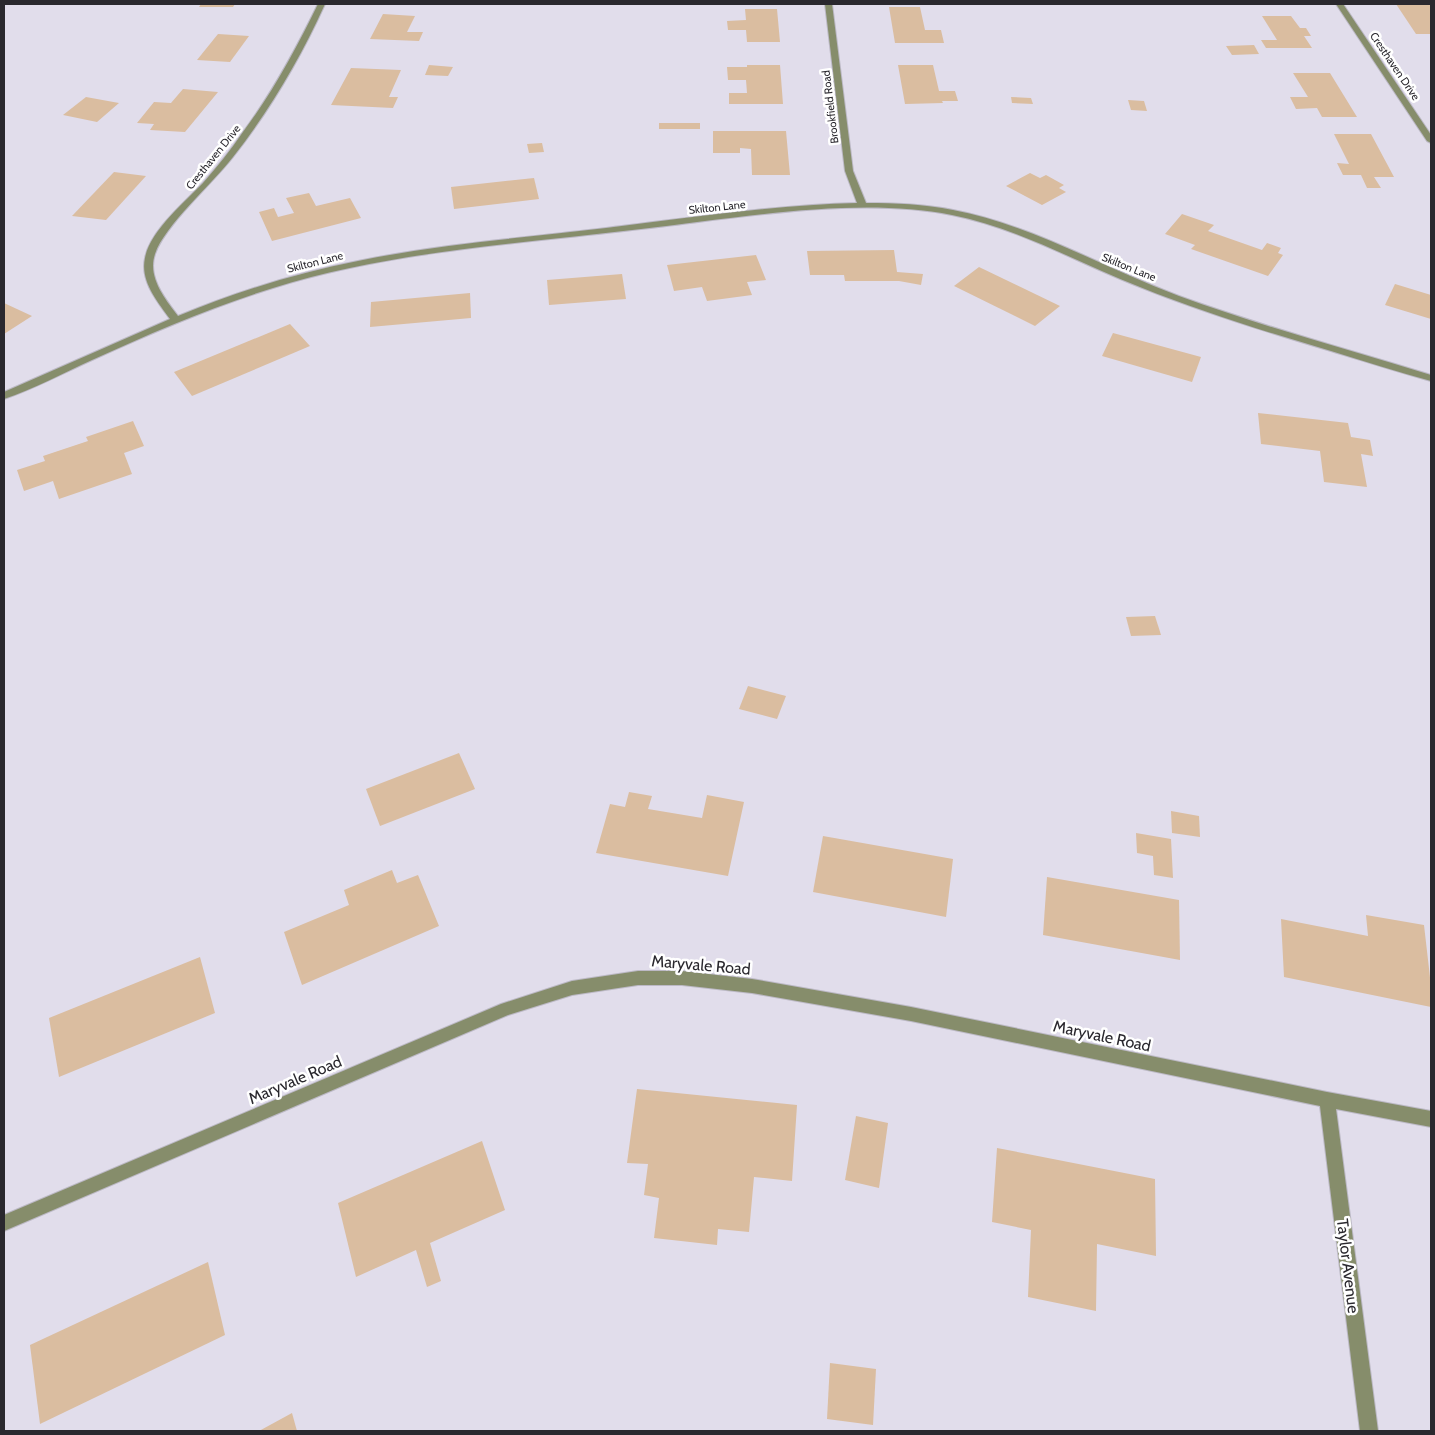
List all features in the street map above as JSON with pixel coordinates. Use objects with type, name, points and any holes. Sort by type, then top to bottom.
[{"type":"street","name":"Cresthaven Drive","points":[[176,320],[151,279],[149,262],[154,246],[214,175],[263,111],[293,63],[321,4]]},
{"type":"street","name":"Brookfield Road","points":[[829,4],[849,171],[863,206]]},
{"type":"street","name":"Cresthaven Drive","points":[[1339,4],[1431,141]]},
{"type":"street","name":"Skilton Lane","points":[[4,396],[176,320],[249,292],[289,280],[391,257],[674,223],[863,206],[930,209],[991,222],[1166,294],[1431,378]]},
{"type":"street","name":"Maryvale Road","points":[[4,1223],[506,1009],[572,988],[638,978],[682,978],[752,986],[911,1014],[1327,1100],[1431,1119]]},
{"type":"street","name":"Taylor Avenue","points":[[1327,1100],[1369,1431]]},
{"type":"building","points":[[201,4],[235,4],[233,7],[199,7]]},
{"type":"building","points":[[1396,4],[1430,4],[1431,34],[1416,34]]},
{"type":"building","points":[[889,7],[920,7],[925,30],[941,30],[944,43],[895,43]]},
{"type":"building","points":[[745,9],[777,9],[780,42],[747,42],[746,30],[728,30],[727,21],[746,20]]},
{"type":"building","points":[[383,14],[415,16],[407,32],[423,32],[419,41],[370,39]]},
{"type":"building","points":[[1262,16],[1291,16],[1300,28],[1306,28],[1311,36],[1304,36],[1312,48],[1266,48],[1261,40],[1277,40]]},
{"type":"building","points":[[218,34],[249,36],[230,62],[197,60]]},
{"type":"building","points":[[1254,45],[1259,54],[1232,55],[1226,46]]},
{"type":"building","points":[[429,65],[453,67],[448,76],[425,75]]},
{"type":"building","points":[[747,65],[780,65],[783,104],[729,104],[729,93],[747,93],[746,80],[728,80],[727,67],[747,67]]},
{"type":"building","points":[[898,65],[933,65],[939,91],[955,91],[958,101],[905,104]]},
{"type":"building","points":[[351,68],[401,70],[389,97],[398,97],[393,108],[331,105]]},
{"type":"building","points":[[1293,73],[1330,73],[1357,117],[1322,117],[1317,108],[1296,109],[1290,97],[1308,97]]},
{"type":"building","points":[[183,89],[218,92],[185,132],[150,130],[154,124],[137,123],[154,102],[171,103]]},
{"type":"building","points":[[86,97],[119,103],[97,122],[63,115]]},
{"type":"building","points":[[1011,97],[1031,98],[1033,104],[1012,103]]},
{"type":"building","points":[[1128,100],[1144,101],[1147,111],[1131,110]]},
{"type":"building","points":[[659,123],[700,123],[700,129],[659,129]]},
{"type":"building","points":[[713,131],[786,131],[790,175],[752,175],[751,149],[740,148],[740,153],[713,153]]},
{"type":"building","points":[[1334,134],[1371,134],[1394,177],[1374,177],[1381,188],[1367,188],[1361,175],[1343,175],[1337,163],[1349,164]]},
{"type":"building","points":[[542,143],[544,152],[529,153],[527,144]]},
{"type":"building","points":[[114,172],[146,176],[106,220],[72,216]]},
{"type":"building","points":[[1030,173],[1040,178],[1046,175],[1064,185],[1059,188],[1066,192],[1042,205],[1006,186]]},
{"type":"building","points":[[534,178],[539,199],[454,209],[451,187]]},
{"type":"building","points":[[309,193],[316,206],[350,198],[361,218],[272,241],[259,212],[274,208],[278,217],[294,213],[286,198]]},
{"type":"building","points":[[1182,214],[1214,225],[1208,231],[1262,250],[1267,243],[1281,248],[1278,253],[1283,255],[1268,276],[1191,249],[1195,245],[1165,234]]},
{"type":"building","points":[[894,250],[897,272],[923,274],[921,285],[899,281],[845,281],[844,275],[810,275],[807,251]]},
{"type":"building","points":[[756,255],[766,280],[747,282],[752,295],[707,301],[702,287],[674,291],[667,265]]},
{"type":"building","points":[[979,267],[1060,306],[1035,326],[954,286]]},
{"type":"building","points":[[622,274],[626,299],[549,305],[547,280]]},
{"type":"building","points":[[1395,284],[1431,295],[1431,319],[1385,305]]},
{"type":"building","points":[[470,293],[471,318],[370,327],[371,302]]},
{"type":"building","points":[[4,303],[32,316],[4,334]]},
{"type":"building","points":[[290,324],[310,346],[192,396],[174,372]]},
{"type":"building","points":[[1113,333],[1201,357],[1192,382],[1102,356]]},
{"type":"building","points":[[1258,413],[1348,423],[1351,437],[1370,440],[1373,456],[1361,454],[1367,487],[1324,482],[1320,451],[1261,444]]},
{"type":"building","points":[[133,421],[144,446],[124,453],[132,474],[59,499],[53,481],[24,491],[17,470],[45,461],[43,456],[88,441],[86,437]]},
{"type":"building","points":[[1155,616],[1161,635],[1131,636],[1126,617]]},
{"type":"building","points":[[748,686],[786,696],[777,719],[739,709]]},
{"type":"building","points":[[459,753],[475,789],[380,826],[366,789]]},
{"type":"building","points":[[629,792],[652,796],[648,809],[702,818],[707,795],[744,802],[728,876],[596,853],[610,804],[625,807]]},
{"type":"building","points":[[1171,811],[1199,816],[1200,837],[1172,833]]},
{"type":"building","points":[[1136,833],[1171,839],[1173,878],[1154,875],[1153,856],[1137,853]]},
{"type":"building","points":[[823,836],[953,859],[946,917],[813,892]]},
{"type":"building","points":[[392,870],[397,883],[418,875],[439,926],[302,985],[284,932],[349,905],[344,890]]},
{"type":"building","points":[[1047,877],[1179,900],[1180,960],[1043,935]]},
{"type":"building","points":[[1366,915],[1424,925],[1431,986],[1431,1007],[1284,977],[1281,919],[1368,936]]},
{"type":"building","points":[[200,957],[215,1013],[59,1077],[49,1018]]},
{"type":"building","points":[[637,1089],[797,1105],[792,1181],[754,1177],[749,1232],[718,1229],[717,1245],[654,1238],[659,1198],[644,1195],[648,1164],[627,1163]]},
{"type":"building","points":[[856,1116],[888,1123],[879,1188],[845,1180]]},
{"type":"building","points":[[482,1141],[505,1210],[430,1243],[441,1281],[427,1287],[416,1250],[356,1277],[338,1203]]},
{"type":"building","points":[[997,1148],[1155,1179],[1156,1256],[1097,1244],[1096,1311],[1028,1297],[1031,1230],[992,1222]]},
{"type":"building","points":[[208,1262],[225,1335],[40,1424],[30,1345]]},
{"type":"building","points":[[830,1363],[876,1369],[873,1425],[827,1419]]},
{"type":"building","points":[[292,1413],[297,1431],[259,1431]]}]
